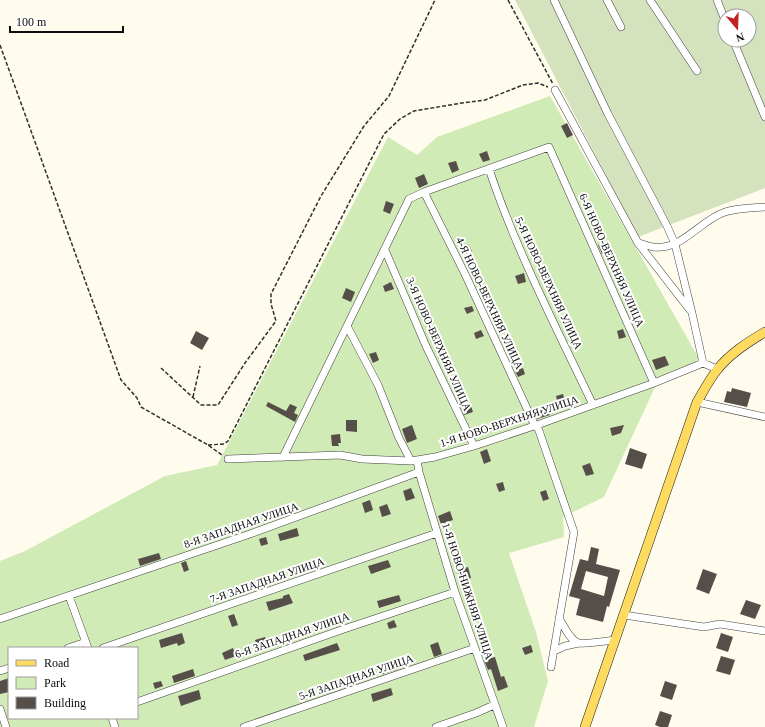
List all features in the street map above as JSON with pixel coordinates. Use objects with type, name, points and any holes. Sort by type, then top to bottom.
[{"type":"main road","points":[[585,727],[697,402],[717,369],[740,349],[765,332]]},
{"type":"street","points":[[554,0],[608,114],[675,244],[703,363],[717,369]]},
{"type":"street","points":[[607,0],[621,27]]},
{"type":"street","points":[[650,0],[697,71]]},
{"type":"street","points":[[736,48],[765,117]]},
{"type":"street","points":[[556,90],[638,243],[692,313]]},
{"type":"street","name":"6-Я НОВО-ВЕРХНЯЯ УЛИЦА","points":[[489,169],[549,147],[654,383]]},
{"type":"street","points":[[283,457],[409,199],[424,192],[489,169]]},
{"type":"street","name":"5-Я НОВО-ВЕРХНЯЯ УЛИЦА","points":[[489,169],[498,197],[516,240],[593,405]]},
{"type":"street","name":"4-Я НОВО-ВЕРХНЯЯ УЛИЦА","points":[[424,192],[465,274],[536,425],[574,532],[559,618]]},
{"type":"street","points":[[638,243],[654,247],[675,244],[704,222],[724,212],[746,208],[765,207]]},
{"type":"street","name":"3-Я НОВО-ВЕРХНЯЯ УЛИЦА","points":[[385,250],[426,346],[474,446]]},
{"type":"street","points":[[347,326],[378,385],[399,438],[414,460]]},
{"type":"street","name":"1-Я НОВО-ВЕРХНЯЯ УЛИЦА","points":[[228,460],[340,455],[362,459],[414,460],[435,458],[593,405],[654,383],[703,363]]},
{"type":"street","points":[[697,402],[765,417]]},
{"type":"street","name":"1-Я НОВО-НИЖНЯЯ УЛИЦА","points":[[414,460],[419,472],[455,592],[503,727]]},
{"type":"street","name":"8-Я ЗАПАДНАЯ УЛИЦА","points":[[0,619],[250,534],[419,472]]},
{"type":"street","name":"7-Я ЗАПАДНАЯ УЛИЦА","points":[[106,647],[437,533]]},
{"type":"street","name":"6-Я ЗАПАДНАЯ УЛИЦА","points":[[138,702],[344,629],[455,592]]},
{"type":"street","points":[[70,596],[87,645],[74,647]]},
{"type":"street","points":[[624,615],[704,626],[720,624],[765,631]]},
{"type":"street","points":[[559,618],[573,639],[579,643]]},
{"type":"street","points":[[552,667],[559,618]]},
{"type":"street","points":[[554,651],[564,646],[579,643],[615,640]]},
{"type":"street","name":"5-Я ЗАПАДНАЯ УЛИЦА","points":[[244,727],[475,648]]},
{"type":"street","points":[[436,727],[494,705]]},
{"type":"street","points":[[0,709],[4,724]]},
{"type":"path","points":[[161,368],[201,405],[218,405],[245,363],[276,320],[271,304],[271,294],[321,196],[364,126],[389,96],[435,0]]},
{"type":"path","points":[[508,0],[556,90]]},
{"type":"path","points":[[0,45],[121,380],[137,398],[141,407],[208,445],[228,460]]},
{"type":"path","points":[[208,445],[224,444],[228,441],[384,134],[400,119],[414,111],[485,100],[523,85],[538,83],[556,90]]},
{"type":"path","points":[[193,397],[200,366]]},
{"type":"green space","points":[[515,0],[765,0],[765,188],[638,237]]},
{"type":"green space","points":[[550,96],[698,357],[696,366],[657,383],[604,497],[563,517],[564,537],[509,553],[536,632],[548,681],[534,727],[0,727],[0,561],[25,551],[165,476],[217,465],[388,137],[417,155],[437,137]]},
{"type":"building","points":[[567,123],[573,135],[567,138],[561,126]]},
{"type":"building","points":[[487,151],[490,160],[483,162],[479,154]]},
{"type":"building","points":[[456,161],[459,170],[452,173],[448,163]]},
{"type":"building","points":[[424,174],[428,184],[419,188],[415,178]]},
{"type":"building","points":[[386,201],[394,204],[390,214],[383,211]]},
{"type":"building","points":[[605,242],[608,251],[602,254],[598,245]]},
{"type":"building","points":[[468,244],[472,251],[462,255],[459,248]]},
{"type":"building","points":[[546,269],[548,275],[540,278],[538,272]]},
{"type":"building","points":[[524,273],[526,282],[518,284],[515,276]]},
{"type":"building","points":[[391,282],[394,289],[385,292],[383,286]]},
{"type":"building","points":[[346,288],[355,292],[351,302],[342,298]]},
{"type":"building","points":[[472,306],[474,311],[467,314],[464,308]]},
{"type":"building","points":[[623,329],[626,337],[619,339],[617,331]]},
{"type":"building","points":[[481,330],[484,336],[476,339],[474,333]]},
{"type":"building","points":[[196,331],[209,338],[202,350],[190,343]]},
{"type":"building","points":[[443,343],[449,355],[439,359],[434,347]]},
{"type":"building","points":[[376,352],[379,360],[373,363],[369,354]]},
{"type":"building","points":[[665,356],[669,365],[656,370],[652,360]]},
{"type":"building","points":[[523,368],[525,374],[518,377],[515,371]]},
{"type":"building","points":[[732,388],[751,393],[747,407],[724,402],[727,391],[731,392]]},
{"type":"building","points":[[563,394],[565,401],[558,404],[556,396]]},
{"type":"building","points":[[268,402],[286,411],[290,404],[297,407],[294,413],[298,415],[295,422],[266,406]]},
{"type":"building","points":[[470,403],[473,412],[464,415],[460,406]]},
{"type":"building","points":[[548,408],[550,415],[537,419],[534,413]]},
{"type":"building","points":[[346,420],[357,420],[357,432],[346,431]]},
{"type":"building","points":[[412,425],[417,439],[407,443],[402,429]]},
{"type":"building","points":[[624,425],[621,433],[612,436],[610,428]]},
{"type":"building","points":[[340,434],[341,443],[338,443],[339,446],[332,446],[331,435]]},
{"type":"building","points":[[630,448],[647,454],[642,469],[625,464]]},
{"type":"building","points":[[487,449],[491,461],[484,464],[480,452]]},
{"type":"building","points":[[590,463],[594,474],[586,476],[582,466]]},
{"type":"building","points":[[503,482],[505,490],[499,492],[496,484]]},
{"type":"building","points":[[411,488],[415,498],[406,501],[403,491]]},
{"type":"building","points":[[546,490],[549,499],[543,501],[540,492]]},
{"type":"building","points":[[370,500],[373,510],[365,513],[362,503]]},
{"type":"building","points":[[387,504],[391,514],[382,517],[379,507]]},
{"type":"building","points":[[293,505],[295,512],[275,519],[272,512]]},
{"type":"building","points":[[450,511],[453,520],[441,524],[438,516]]},
{"type":"building","points":[[297,528],[299,536],[280,541],[278,534]]},
{"type":"building","points":[[266,537],[268,544],[261,546],[259,539]]},
{"type":"building","points":[[591,547],[599,549],[596,564],[620,570],[603,622],[576,615],[580,599],[569,596],[580,559],[588,561]],"holes":[[[586,571],[608,577],[604,596],[581,589]]]},
{"type":"building","points":[[159,553],[161,559],[140,566],[138,559]]},
{"type":"building","points":[[388,560],[391,567],[371,574],[368,566]]},
{"type":"building","points":[[186,561],[189,570],[184,572],[181,563]]},
{"type":"building","points":[[468,567],[471,578],[460,581],[457,570]]},
{"type":"building","points":[[703,569],[717,574],[709,594],[696,589]]},
{"type":"building","points":[[276,574],[279,579],[262,585],[260,579]]},
{"type":"building","points":[[472,591],[475,599],[469,601],[466,593]]},
{"type":"building","points":[[289,594],[293,603],[269,611],[266,602],[283,598],[283,596]]},
{"type":"building","points":[[399,595],[401,601],[379,608],[377,601]]},
{"type":"building","points":[[746,600],[761,605],[755,619],[740,614]]},
{"type":"building","points":[[476,604],[478,613],[471,615],[468,607]]},
{"type":"building","points":[[234,614],[238,625],[232,627],[228,616]]},
{"type":"building","points":[[394,620],[397,627],[389,629],[387,623]]},
{"type":"building","points":[[182,633],[185,643],[178,646],[177,643],[161,648],[159,640]]},
{"type":"building","points":[[721,633],[733,637],[728,652],[716,648]]},
{"type":"building","points":[[265,637],[267,643],[257,646],[255,640]]},
{"type":"building","points":[[438,642],[442,654],[434,657],[430,645]]},
{"type":"building","points":[[337,643],[340,650],[305,661],[303,655]]},
{"type":"building","points":[[531,645],[533,652],[525,655],[522,648]]},
{"type":"building","points":[[233,648],[236,656],[225,660],[222,653]]},
{"type":"building","points":[[721,656],[735,660],[730,675],[716,671]]},
{"type":"building","points":[[495,657],[501,677],[504,676],[508,687],[498,691],[491,669],[488,670],[484,660]]},
{"type":"building","points":[[399,661],[401,668],[380,675],[377,668]]},
{"type":"building","points":[[193,669],[195,676],[174,683],[172,676]]},
{"type":"building","points":[[8,678],[8,692],[0,694],[0,681]]},
{"type":"building","points":[[161,681],[163,686],[155,689],[153,683]]},
{"type":"building","points":[[665,681],[677,685],[672,700],[660,696]]},
{"type":"building","points":[[391,688],[393,695],[373,702],[371,694]]},
{"type":"building","points":[[199,690],[201,699],[181,706],[178,696]]},
{"type":"building","points":[[660,711],[672,715],[668,727],[660,727],[655,725]]}]
